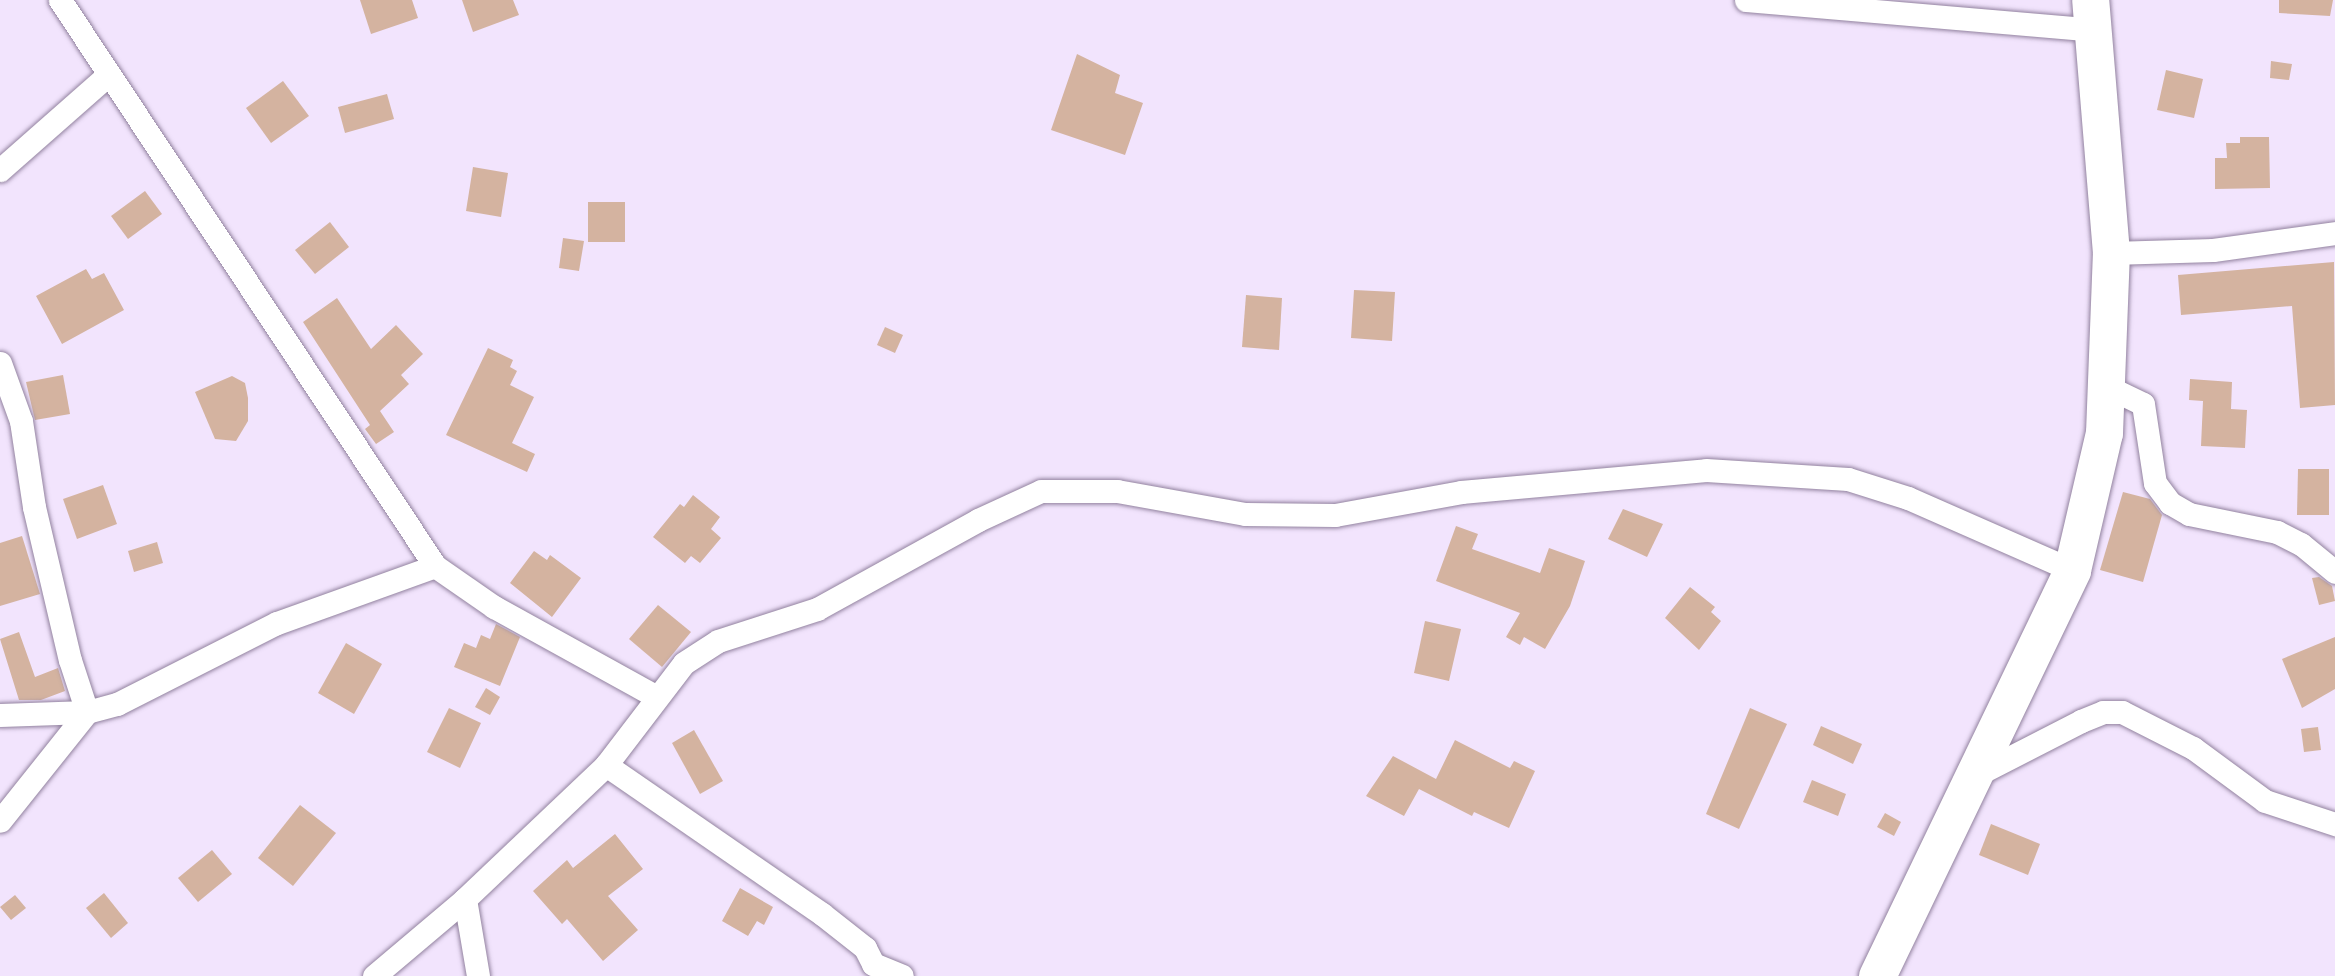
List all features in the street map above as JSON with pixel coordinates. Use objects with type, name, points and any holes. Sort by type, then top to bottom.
[{"type":"main road","points":[[1877,976],[2072,570],[2104,433],[2110,253],[2092,15]]},
{"type":"street","points":[[60,0],[435,566],[494,607],[655,696]]},
{"type":"street","points":[[1746,0],[2092,15]]},
{"type":"street","points":[[0,170],[109,74]]},
{"type":"street","points":[[2110,253],[2213,250],[2335,233]]},
{"type":"street","points":[[0,363],[21,421],[34,507],[70,660],[88,712]]},
{"type":"street","points":[[2106,386],[2144,404],[2155,483],[2170,503],[2189,514],[2277,532],[2301,544],[2335,572]]},
{"type":"street","points":[[374,976],[465,899],[606,765],[655,696],[684,663],[718,641],[817,610],[978,520],[1041,491],[1117,491],[1245,514],[1335,515],[1461,492],[1706,470],[1848,479],[1908,498],[2072,570]]},
{"type":"street","points":[[0,715],[88,712],[117,704],[277,622],[435,566]]},
{"type":"street","points":[[0,821],[88,712]]},
{"type":"street","points":[[1971,777],[2081,721],[2103,712],[2122,712],[2193,748],[2265,801],[2335,824]]},
{"type":"street","points":[[606,765],[822,914],[865,948],[873,964],[902,976]]},
{"type":"street","points":[[465,899],[478,976]]},
{"type":"building","points":[[360,0],[412,0],[418,18],[371,34]]},
{"type":"building","points":[[462,0],[513,0],[519,15],[473,32]]},
{"type":"building","points":[[2279,0],[2333,0],[2330,16],[2279,13]]},
{"type":"building","points":[[1077,54],[1120,75],[1115,93],[1143,103],[1125,155],[1051,130]]},
{"type":"building","points":[[2271,61],[2292,64],[2289,80],[2270,78]]},
{"type":"building","points":[[2166,70],[2203,79],[2194,118],[2157,110]]},
{"type":"building","points":[[283,81],[309,116],[271,143],[246,108]]},
{"type":"building","points":[[387,94],[394,119],[345,133],[338,107]]},
{"type":"building","points":[[2240,137],[2269,137],[2270,188],[2215,189],[2215,158],[2227,158],[2226,143],[2240,143]]},
{"type":"building","points":[[473,167],[508,173],[501,217],[466,211]]},
{"type":"building","points":[[145,191],[162,214],[128,239],[111,216]]},
{"type":"building","points":[[588,202],[625,202],[625,242],[588,242]]},
{"type":"building","points":[[330,222],[349,247],[315,274],[295,250]]},
{"type":"building","points":[[563,238],[584,241],[579,271],[559,268]]},
{"type":"building","points":[[2334,262],[2335,405],[2300,408],[2292,306],[2181,315],[2178,275]]},
{"type":"building","points":[[86,269],[92,279],[104,273],[124,310],[62,344],[36,296]]},
{"type":"building","points":[[1354,290],[1395,292],[1392,341],[1351,338]]},
{"type":"building","points":[[1246,295],[1282,298],[1279,350],[1242,347]]},
{"type":"building","points":[[337,298],[371,349],[396,325],[423,354],[401,375],[409,384],[380,411],[394,432],[376,444],[365,429],[370,425],[303,322]]},
{"type":"building","points":[[885,327],[903,335],[895,353],[877,345]]},
{"type":"building","points":[[488,348],[513,360],[510,367],[517,371],[510,385],[534,397],[512,443],[535,454],[527,472],[446,435]]},
{"type":"building","points":[[63,375],[70,414],[35,420],[26,382]]},
{"type":"building","points":[[232,376],[245,383],[248,421],[236,441],[215,439],[195,392]]},
{"type":"building","points":[[2190,379],[2232,382],[2231,409],[2247,410],[2245,448],[2201,446],[2203,401],[2189,400]]},
{"type":"building","points":[[2298,469],[2329,469],[2329,515],[2297,515]]},
{"type":"building","points":[[103,485],[117,524],[77,539],[63,499]]},
{"type":"building","points":[[2123,492],[2150,499],[2162,515],[2143,582],[2100,570]]},
{"type":"building","points":[[693,495],[720,517],[711,529],[721,538],[700,563],[691,556],[685,563],[653,537],[680,504],[684,507]]},
{"type":"building","points":[[1623,509],[1663,524],[1647,557],[1608,539]]},
{"type":"building","points":[[1456,526],[1478,534],[1472,549],[1540,573],[1549,548],[1585,561],[1570,606],[1545,649],[1524,637],[1520,645],[1506,637],[1520,613],[1436,581]]},
{"type":"building","points":[[22,536],[40,594],[0,606],[0,543]]},
{"type":"building","points":[[157,542],[163,563],[134,572],[128,551]]},
{"type":"building","points":[[534,551],[547,560],[550,555],[581,578],[552,617],[510,583]]},
{"type":"building","points":[[2319,577],[2332,586],[2335,601],[2319,605],[2312,578]]},
{"type":"building","points":[[1690,587],[1715,607],[1711,612],[1721,621],[1699,650],[1665,618]]},
{"type":"building","points":[[658,605],[691,632],[662,667],[629,639]]},
{"type":"building","points":[[1425,621],[1461,629],[1449,681],[1414,673]]},
{"type":"building","points":[[496,624],[520,637],[500,686],[454,667],[464,643],[476,648],[481,635],[490,639]]},
{"type":"building","points":[[19,632],[35,677],[58,668],[65,691],[41,700],[19,700],[0,639]]},
{"type":"building","points":[[2335,637],[2335,689],[2302,708],[2282,659]]},
{"type":"building","points":[[346,643],[382,664],[354,714],[318,693]]},
{"type":"building","points":[[486,688],[500,697],[490,715],[475,707]]},
{"type":"building","points":[[449,708],[481,723],[460,768],[427,752]]},
{"type":"building","points":[[1750,708],[1787,724],[1739,829],[1706,814]]},
{"type":"building","points":[[1821,726],[1862,744],[1853,764],[1813,745]]},
{"type":"building","points":[[2318,727],[2321,750],[2304,752],[2301,729]]},
{"type":"building","points":[[694,730],[723,781],[700,794],[672,743]]},
{"type":"building","points":[[1455,740],[1510,768],[1514,761],[1535,771],[1509,828],[1474,812],[1472,816],[1419,789],[1404,816],[1366,796],[1393,756],[1436,779]]},
{"type":"building","points":[[1812,780],[1846,794],[1838,816],[1803,802]]},
{"type":"building","points":[[300,805],[336,833],[293,886],[258,858]]},
{"type":"building","points":[[1885,813],[1901,822],[1894,836],[1877,827]]},
{"type":"building","points":[[1991,824],[2040,844],[2028,875],[1979,855]]},
{"type":"building","points":[[615,834],[643,869],[608,896],[638,930],[603,961],[567,919],[562,924],[533,891],[567,860],[573,868]]},
{"type":"building","points":[[212,850],[232,874],[198,902],[178,878]]},
{"type":"building","points":[[740,888],[773,907],[764,925],[757,921],[748,936],[722,921]]},
{"type":"building","points":[[104,893],[128,923],[111,938],[86,908]]},
{"type":"building","points":[[15,895],[26,908],[11,920],[0,907]]}]
